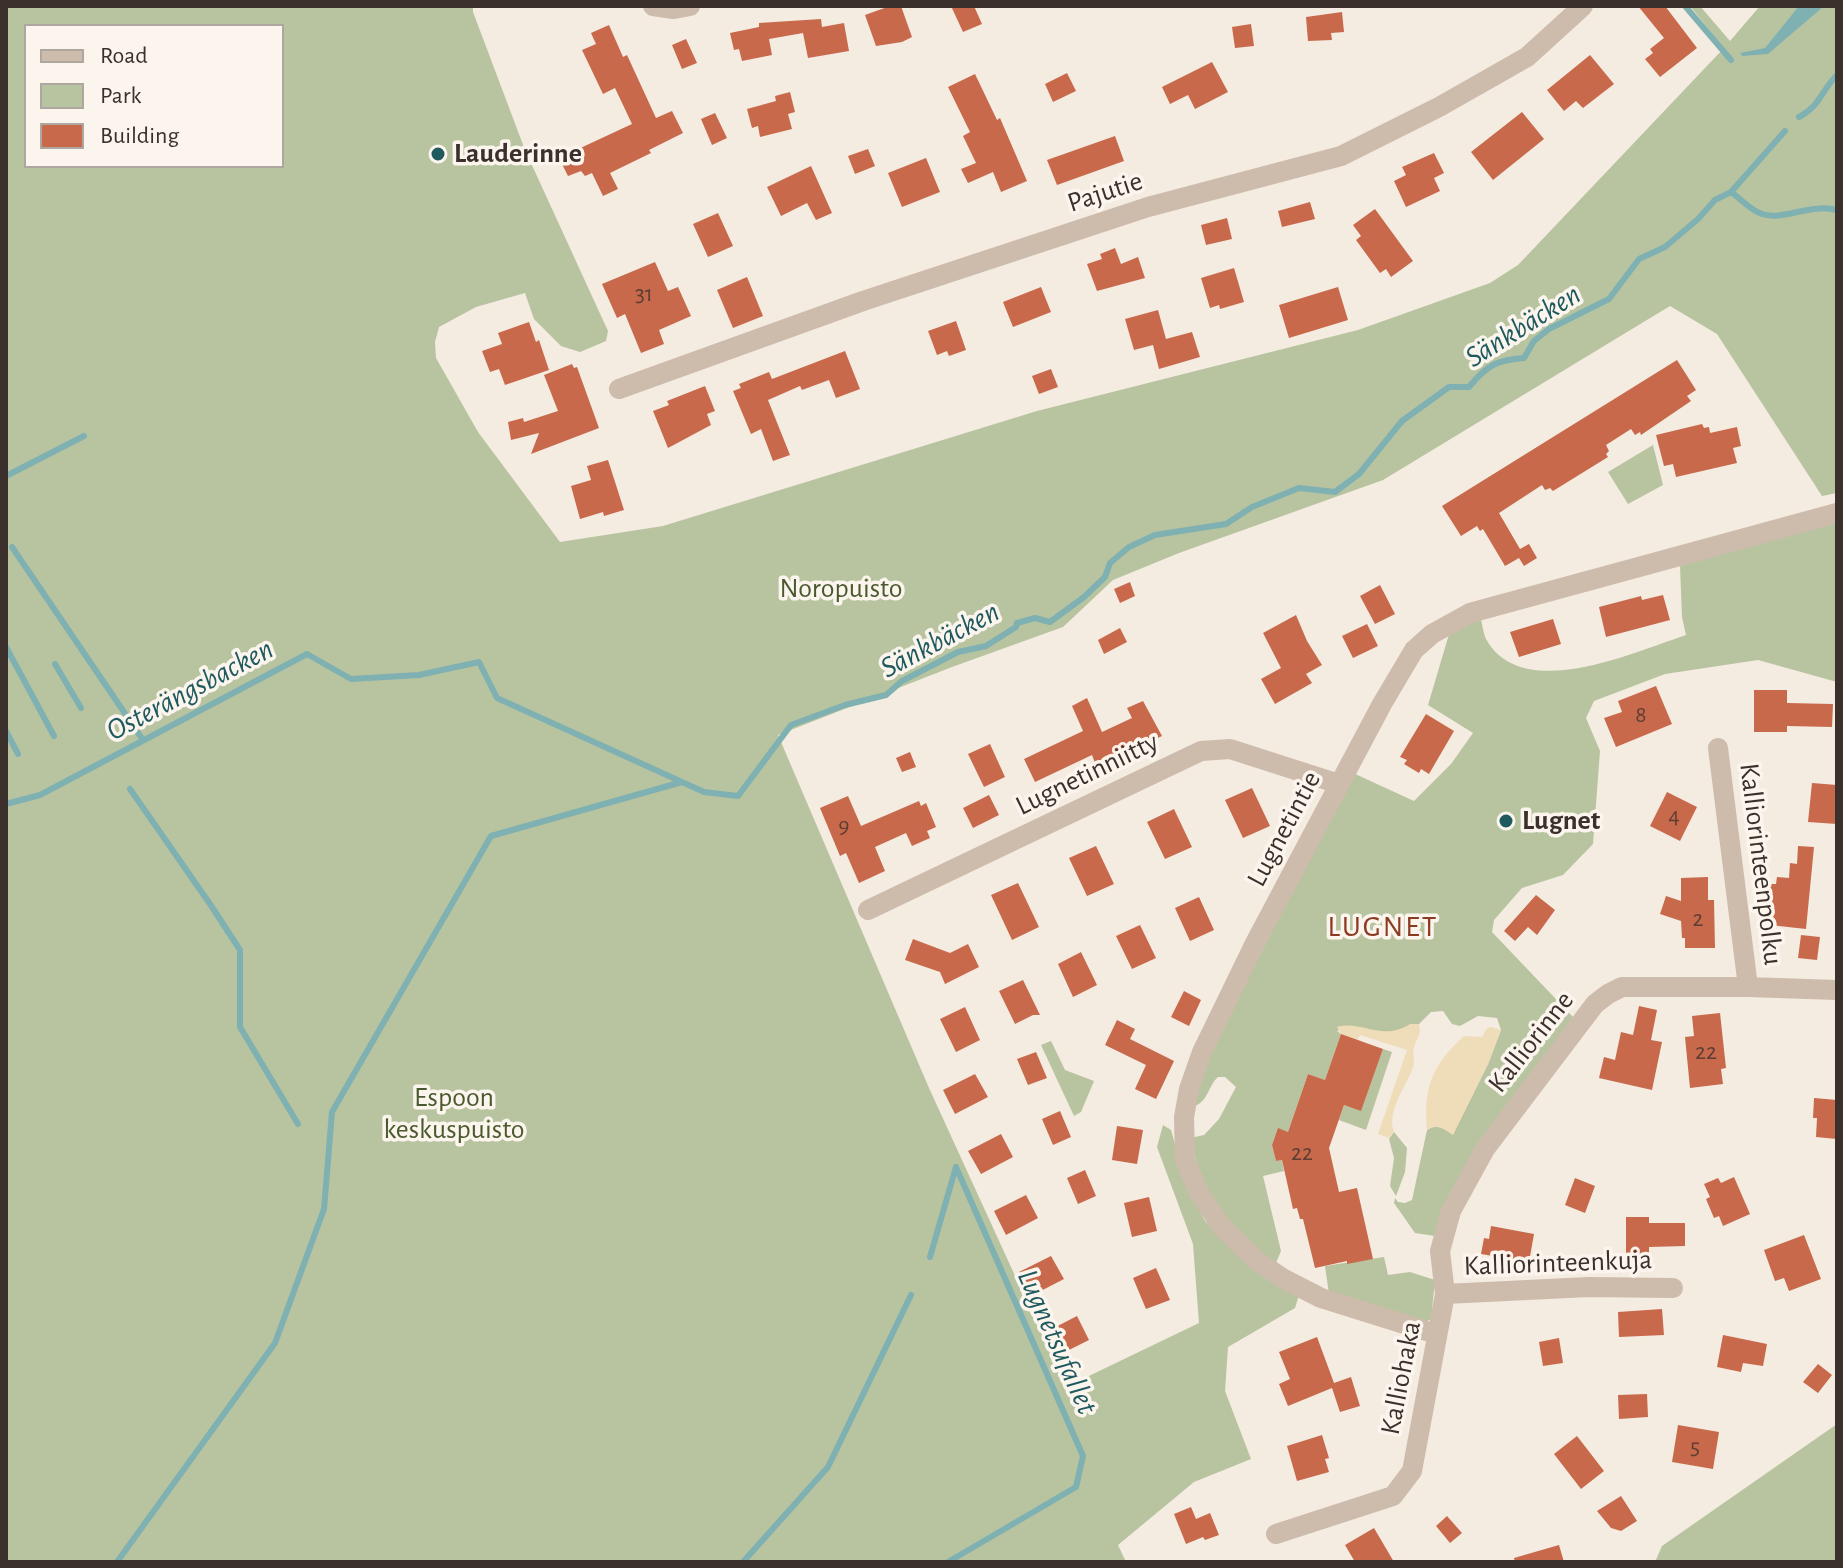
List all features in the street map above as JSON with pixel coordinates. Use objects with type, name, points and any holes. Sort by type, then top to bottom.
[{"type":"street","points":[[653,6],[674,9],[690,6]]},
{"type":"street","name":"Pajutie","points":[[619,389],[863,301],[1148,207],[1341,156],[1429,112],[1527,57],[1583,6]]},
{"type":"street","name":"Lugnetintie","points":[[1436,1334],[1321,1298],[1275,1273],[1257,1261],[1221,1226],[1198,1191],[1185,1159],[1184,1117],[1189,1089],[1202,1052],[1254,945],[1414,650],[1432,634],[1470,613],[1837,513]]},
{"type":"street","name":"Kalliorinteenpolku","points":[[1718,748],[1748,987]]},
{"type":"street","name":"Lugnetinniitty","points":[[868,910],[1201,751],[1230,749],[1339,784]]},
{"type":"street","name":"Kalliorinne","points":[[1445,1294],[1440,1251],[1451,1211],[1464,1183],[1494,1136],[1595,1004],[1622,987],[1837,990]]},
{"type":"street","name":"Kalliorinteenkuja","points":[[1445,1294],[1589,1287],[1673,1288]]},
{"type":"street","name":"Kalliohaka","points":[[1276,1534],[1393,1496],[1412,1471],[1445,1294]]},
{"type":"green space","name":"Espoon keskuspuisto","points":[[6,6],[473,6],[525,150],[608,331],[606,341],[580,352],[561,346],[534,319],[525,293],[476,307],[439,327],[435,342],[436,358],[478,432],[560,542],[663,526],[1037,411],[1358,330],[1490,283],[1518,265],[1724,48],[1690,6],[1700,6],[1730,41],[1760,6],[1837,6],[1837,493],[1822,496],[1717,334],[1670,306],[1383,480],[1113,580],[1063,627],[778,735],[929,1088],[1066,1387],[1199,1323],[1193,1244],[1157,1147],[1163,1125],[1171,1130],[1187,1186],[1205,1221],[1249,1265],[1299,1295],[1295,1308],[1228,1347],[1225,1391],[1251,1459],[1194,1482],[1118,1545],[1126,1562],[6,1562]]},
{"type":"green space","points":[[1653,445],[1663,485],[1628,504],[1608,472]]},
{"type":"green space","points":[[1837,520],[1837,682],[1758,660],[1665,674],[1594,701],[1586,718],[1600,751],[1593,844],[1563,875],[1522,888],[1494,920],[1492,932],[1573,1017],[1435,1236],[1415,1233],[1394,1203],[1395,1198],[1405,1203],[1412,1200],[1427,1130],[1437,1127],[1453,1134],[1488,1064],[1501,1030],[1497,1018],[1478,1016],[1460,1026],[1452,1024],[1443,1011],[1431,1012],[1419,1024],[1392,1032],[1356,1028],[1337,1031],[1341,1034],[1325,1080],[1308,1074],[1288,1132],[1278,1129],[1272,1145],[1276,1161],[1282,1160],[1284,1171],[1263,1176],[1281,1251],[1275,1265],[1225,1218],[1202,1183],[1190,1138],[1204,1135],[1219,1119],[1236,1087],[1225,1077],[1218,1077],[1203,1100],[1195,1106],[1204,1064],[1353,773],[1414,801],[1451,764],[1473,733],[1428,705],[1450,631],[1480,615],[1486,639],[1503,658],[1525,668],[1551,671],[1609,661],[1686,635],[1682,617],[1680,566]]},
{"type":"green space","points":[[1051,1041],[1065,1070],[1094,1081],[1081,1112],[1074,1116],[1041,1045]]},
{"type":"green space","points":[[1383,1049],[1392,1052],[1366,1130],[1339,1120],[1344,1105],[1361,1110]]},
{"type":"green space","points":[[1394,1132],[1407,1148],[1405,1172],[1396,1196],[1390,1186],[1394,1158],[1389,1139]]},
{"type":"green space","points":[[1384,1257],[1388,1275],[1410,1272],[1435,1280],[1431,1319],[1426,1322],[1329,1294],[1325,1266]]},
{"type":"green space","points":[[1837,1424],[1837,1562],[1655,1562],[1662,1546]]},
{"type":"sand","points":[[1419,1024],[1420,1028],[1413,1050],[1413,1067],[1395,1107],[1394,1132],[1389,1138],[1378,1134],[1407,1050],[1360,1035],[1357,1040],[1341,1034],[1337,1027],[1390,1031]]},
{"type":"sand","points":[[1491,1027],[1501,1030],[1453,1135],[1443,1128],[1427,1130],[1429,1089],[1438,1067],[1464,1036],[1482,1037]]},
{"type":"water","points":[[1799,6],[1824,6],[1768,54],[1742,56],[1740,53],[1765,48]]},
{"type":"building","points":[[890,6],[901,6],[912,37],[902,42],[876,46],[865,15]]},
{"type":"building","points":[[951,6],[974,6],[982,24],[963,32]]},
{"type":"building","points":[[1638,6],[1665,6],[1697,48],[1660,77],[1645,59],[1653,53],[1650,49],[1664,38]]},
{"type":"building","points":[[1342,12],[1344,32],[1331,33],[1332,40],[1308,41],[1306,17]]},
{"type":"building","points":[[821,19],[822,27],[844,23],[849,51],[808,58],[803,33],[769,39],[772,55],[742,61],[739,49],[734,50],[730,33],[759,27],[759,23]]},
{"type":"building","points":[[1251,24],[1254,46],[1235,48],[1232,27]]},
{"type":"building","points":[[609,25],[623,57],[627,55],[656,118],[672,111],[683,133],[610,173],[618,189],[603,196],[592,173],[585,176],[581,171],[568,176],[559,158],[632,124],[615,88],[603,94],[582,50],[596,44],[591,33]]},
{"type":"building","points":[[686,39],[697,63],[682,69],[672,45]]},
{"type":"building","points":[[1590,55],[1614,84],[1583,108],[1576,101],[1564,111],[1547,90]]},
{"type":"building","points":[[1212,62],[1228,92],[1195,109],[1188,95],[1170,104],[1162,87]]},
{"type":"building","points":[[1067,73],[1076,91],[1053,102],[1045,84]]},
{"type":"building","points":[[975,74],[997,120],[1000,118],[1027,181],[1001,192],[993,172],[968,183],[961,169],[976,163],[963,136],[970,132],[948,87]]},
{"type":"building","points":[[790,92],[795,112],[788,114],[792,129],[760,137],[758,126],[752,128],[747,109],[776,101],[775,96]]},
{"type":"building","points":[[1522,112],[1544,139],[1493,180],[1471,152]]},
{"type":"building","points":[[715,113],[727,138],[712,145],[701,119]]},
{"type":"building","points":[[1115,136],[1124,161],[1057,185],[1047,160]]},
{"type":"building","points":[[868,149],[875,166],[855,174],[848,156]]},
{"type":"building","points":[[1434,153],[1444,173],[1434,178],[1440,191],[1406,207],[1394,181],[1406,175],[1402,167]]},
{"type":"building","points":[[926,158],[940,192],[902,207],[888,173]]},
{"type":"building","points":[[811,166],[832,213],[816,220],[807,203],[781,216],[767,187]]},
{"type":"building","points":[[1310,202],[1315,219],[1282,227],[1278,211]]},
{"type":"building","points":[[1375,209],[1413,261],[1391,277],[1386,269],[1380,273],[1356,240],[1361,236],[1353,225]]},
{"type":"building","points":[[718,213],[733,246],[708,257],[693,224]]},
{"type":"building","points":[[1227,218],[1232,239],[1206,245],[1201,225]]},
{"type":"building","points":[[1115,248],[1121,264],[1138,257],[1145,278],[1097,291],[1087,264],[1102,259],[1100,254]]},
{"type":"building","points":[[655,262],[668,291],[678,287],[691,316],[659,330],[664,344],[641,353],[625,314],[617,318],[602,284]]},
{"type":"building","points":[[1234,268],[1244,302],[1220,309],[1219,305],[1210,308],[1201,278]]},
{"type":"building","points":[[747,277],[763,316],[733,328],[717,290]]},
{"type":"building","points":[[1041,287],[1051,312],[1013,327],[1003,302]]},
{"type":"building","points":[[1338,287],[1348,320],[1289,338],[1279,305]]},
{"type":"building","points":[[1158,310],[1166,339],[1192,332],[1200,357],[1159,369],[1153,345],[1134,350],[1125,319]]},
{"type":"building","points":[[956,321],[966,350],[949,356],[947,351],[937,355],[928,331]]},
{"type":"building","points":[[529,322],[549,370],[505,385],[499,369],[490,372],[482,351],[502,344],[498,333]]},
{"type":"building","points":[[845,351],[860,389],[836,398],[829,380],[802,390],[800,386],[768,400],[790,455],[773,461],[761,429],[751,434],[733,391],[741,388],[739,384],[769,372],[772,379]]},
{"type":"building","points":[[1677,360],[1696,390],[1687,396],[1691,401],[1641,435],[1640,432],[1635,435],[1631,429],[1606,445],[1608,457],[1553,491],[1550,488],[1545,490],[1542,485],[1499,513],[1520,549],[1529,544],[1537,558],[1524,566],[1519,558],[1505,566],[1483,529],[1480,531],[1477,526],[1461,536],[1442,506]]},
{"type":"building","points":[[572,364],[574,368],[577,367],[599,428],[531,454],[539,433],[511,440],[508,422],[523,418],[524,422],[558,411],[544,375]]},
{"type":"building","points":[[1051,369],[1058,387],[1039,394],[1032,376]]},
{"type":"building","points":[[705,386],[715,411],[707,414],[711,425],[668,448],[653,411],[669,405],[667,401]]},
{"type":"building","points":[[1702,424],[1704,428],[1709,427],[1710,433],[1737,427],[1741,446],[1733,448],[1737,463],[1676,477],[1673,464],[1664,466],[1656,435]]},
{"type":"building","points":[[608,460],[624,510],[580,519],[571,486],[591,480],[587,466]]},
{"type":"building","points":[[1130,582],[1135,596],[1120,603],[1114,589]]},
{"type":"building","points":[[1380,585],[1395,614],[1375,624],[1360,596]]},
{"type":"building","points":[[1663,595],[1670,620],[1606,637],[1599,607],[1641,596],[1642,600]]},
{"type":"building","points":[[1296,615],[1322,665],[1306,674],[1312,683],[1275,704],[1261,679],[1281,668],[1263,633]]},
{"type":"building","points":[[1553,619],[1561,644],[1519,657],[1510,632]]},
{"type":"building","points":[[1367,624],[1378,646],[1353,658],[1342,636]]},
{"type":"building","points":[[1120,628],[1127,642],[1104,654],[1098,640]]},
{"type":"building","points":[[1656,686],[1672,724],[1616,747],[1604,718],[1622,712],[1618,701]]},
{"type":"building","points":[[1754,690],[1787,690],[1787,703],[1833,704],[1832,727],[1787,726],[1787,732],[1754,732]]},
{"type":"building","points":[[1087,698],[1102,732],[1132,718],[1127,708],[1143,701],[1162,736],[1109,761],[1107,758],[1095,763],[1092,755],[1035,782],[1024,759],[1083,731],[1072,706]]},
{"type":"building","points":[[1426,714],[1454,731],[1429,774],[1421,769],[1419,773],[1404,764],[1407,760],[1400,757]]},
{"type":"building","points":[[990,744],[1005,777],[984,787],[968,754]]},
{"type":"building","points":[[910,752],[916,767],[902,772],[896,758]]},
{"type":"building","points":[[1812,783],[1837,785],[1837,824],[1808,822]]},
{"type":"building","points":[[1252,788],[1270,826],[1243,838],[1225,800]]},
{"type":"building","points":[[1667,792],[1697,807],[1680,841],[1650,826]]},
{"type":"building","points":[[989,795],[999,815],[973,828],[963,808]]},
{"type":"building","points":[[848,796],[861,826],[919,801],[921,806],[926,803],[936,827],[927,831],[930,838],[912,846],[906,833],[875,847],[885,871],[859,883],[846,853],[840,856],[820,808]]},
{"type":"building","points":[[1174,809],[1192,847],[1165,859],[1147,822]]},
{"type":"building","points":[[1096,846],[1114,884],[1087,896],[1069,858]]},
{"type":"building","points":[[1798,846],[1814,847],[1806,929],[1761,924],[1765,884],[1776,884],[1777,877],[1789,878],[1790,863],[1797,864]]},
{"type":"building","points":[[1708,877],[1708,900],[1714,900],[1715,948],[1685,948],[1681,921],[1660,914],[1666,896],[1681,901],[1681,878]]},
{"type":"building","points":[[1018,883],[1039,927],[1012,940],[991,895]]},
{"type":"building","points":[[1536,895],[1555,910],[1537,935],[1528,927],[1515,941],[1504,931]]},
{"type":"building","points":[[1199,897],[1214,930],[1190,941],[1175,908]]},
{"type":"building","points":[[1140,925],[1156,958],[1132,969],[1116,936]]},
{"type":"building","points":[[1801,935],[1820,937],[1817,960],[1798,958]]},
{"type":"building","points":[[913,939],[950,953],[968,944],[979,967],[945,984],[940,972],[905,960]]},
{"type":"building","points":[[1081,952],[1097,985],[1073,997],[1058,964]]},
{"type":"building","points":[[1023,980],[1040,1015],[1015,1024],[999,991]]},
{"type":"building","points":[[1184,991],[1201,1000],[1189,1026],[1171,1017]]},
{"type":"building","points":[[1639,1006],[1657,1010],[1651,1040],[1662,1042],[1652,1090],[1599,1078],[1604,1057],[1615,1060],[1621,1032],[1633,1035]]},
{"type":"building","points":[[965,1007],[980,1040],[956,1052],[940,1019]]},
{"type":"building","points":[[1720,1013],[1726,1068],[1721,1069],[1723,1084],[1690,1088],[1685,1037],[1694,1036],[1692,1016]]},
{"type":"building","points":[[1117,1020],[1135,1029],[1130,1039],[1174,1061],[1156,1099],[1135,1089],[1146,1065],[1105,1045]]},
{"type":"building","points":[[1341,1034],[1383,1049],[1361,1111],[1344,1105],[1329,1148],[1339,1192],[1357,1188],[1373,1259],[1315,1268],[1303,1219],[1300,1219],[1297,1208],[1293,1209],[1282,1160],[1276,1161],[1272,1145],[1278,1128],[1288,1132],[1308,1074],[1325,1080]]},
{"type":"building","points":[[1036,1052],[1047,1078],[1028,1085],[1017,1059]]},
{"type":"building","points":[[975,1074],[988,1097],[955,1114],[943,1090]]},
{"type":"building","points":[[1814,1098],[1837,1100],[1837,1139],[1816,1137]]},
{"type":"building","points":[[1060,1111],[1071,1137],[1053,1145],[1042,1119]]},
{"type":"building","points":[[1117,1126],[1143,1130],[1137,1164],[1112,1160]]},
{"type":"building","points":[[1001,1134],[1013,1157],[981,1174],[968,1151]]},
{"type":"building","points":[[1085,1170],[1096,1196],[1078,1204],[1067,1178]]},
{"type":"building","points":[[1734,1177],[1750,1214],[1723,1226],[1719,1216],[1714,1218],[1704,1184],[1718,1178],[1721,1183]]},
{"type":"building","points":[[1575,1178],[1595,1186],[1585,1213],[1565,1205]]},
{"type":"building","points":[[1026,1195],[1038,1218],[1006,1235],[994,1211]]},
{"type":"building","points":[[1149,1197],[1157,1231],[1132,1237],[1124,1203]]},
{"type":"building","points":[[1626,1217],[1649,1217],[1649,1223],[1685,1223],[1685,1246],[1649,1247],[1649,1260],[1626,1260]]},
{"type":"building","points":[[1491,1226],[1534,1234],[1529,1262],[1481,1254],[1484,1238],[1489,1239]]},
{"type":"building","points":[[1804,1235],[1821,1279],[1789,1291],[1784,1278],[1775,1281],[1764,1250]]},
{"type":"building","points":[[1051,1256],[1064,1279],[1031,1296],[1019,1272]]},
{"type":"building","points":[[1156,1268],[1170,1300],[1146,1309],[1133,1278]]},
{"type":"building","points":[[1662,1309],[1664,1335],[1619,1337],[1618,1312]]},
{"type":"building","points":[[1077,1316],[1089,1340],[1057,1356],[1044,1333]]},
{"type":"building","points":[[1723,1335],[1767,1344],[1763,1366],[1743,1363],[1741,1372],[1717,1367]]},
{"type":"building","points":[[1317,1337],[1334,1383],[1351,1377],[1360,1406],[1340,1412],[1332,1388],[1288,1406],[1279,1384],[1290,1379],[1279,1352]]},
{"type":"building","points":[[1559,1338],[1563,1363],[1543,1366],[1539,1342]]},
{"type":"building","points":[[1818,1364],[1832,1375],[1818,1393],[1803,1382]]},
{"type":"building","points":[[1647,1394],[1648,1417],[1619,1419],[1618,1395]]},
{"type":"building","points":[[1678,1425],[1719,1432],[1713,1469],[1672,1462]]},
{"type":"building","points":[[1322,1435],[1329,1458],[1325,1459],[1329,1472],[1297,1481],[1287,1446]]},
{"type":"building","points":[[1577,1436],[1604,1471],[1581,1489],[1554,1454]]},
{"type":"building","points":[[1621,1496],[1637,1521],[1621,1531],[1611,1528],[1597,1511]]},
{"type":"building","points":[[1191,1507],[1196,1519],[1210,1513],[1219,1535],[1186,1544],[1174,1514]]},
{"type":"building","points":[[1447,1516],[1462,1533],[1450,1543],[1436,1526]]},
{"type":"building","points":[[1374,1528],[1394,1562],[1355,1562],[1345,1545]]},
{"type":"building","points":[[1559,1545],[1564,1562],[1515,1562],[1514,1558]]},
{"type":"waterway","points":[[1685,6],[1731,60]]},
{"type":"waterway","name":"Sänkbäcken","points":[[1799,117],[1816,103],[1837,75]]},
{"type":"waterway","name":"Sänkbäcken","points":[[6,804],[40,795],[307,654],[351,679],[419,675],[479,662],[497,698],[704,792],[738,796],[791,725],[845,705],[886,695],[902,681],[958,652],[986,646],[1016,627],[1017,623],[1035,618],[1050,622],[1084,597],[1105,577],[1110,563],[1129,547],[1155,535],[1226,524],[1252,507],[1299,488],[1335,492],[1359,474],[1402,421],[1449,387],[1469,387],[1493,365],[1524,358],[1534,341],[1549,329],[1609,299],[1639,259],[1665,247],[1715,200],[1731,192],[1785,131]]},
{"type":"waterway","points":[[1731,192],[1754,210],[1770,216],[1827,208],[1837,210]]},
{"type":"waterway","points":[[6,476],[84,436]]},
{"type":"waterway","name":"Osterängsbacken","points":[[12,547],[143,740]]},
{"type":"waterway","points":[[6,647],[54,736]]},
{"type":"waterway","points":[[55,664],[81,708]]},
{"type":"waterway","points":[[6,731],[18,754]]},
{"type":"waterway","points":[[117,1562],[275,1343],[324,1209],[332,1112],[491,836],[682,782]]},
{"type":"waterway","points":[[130,789],[240,950],[240,1027],[298,1124]]},
{"type":"waterway","name":"Lugnetsufallet","points":[[930,1257],[956,1167],[1083,1456],[1076,1487],[948,1562]]},
{"type":"waterway","name":"Lugnetsufallet","points":[[743,1562],[828,1467],[911,1295]]},
{"type":"place","name":"Lauderinne","points":[[438,154]]},
{"type":"place","name":"Lugnet","points":[[1506,821]]},
{"type":"district","name":"LUGNET","points":[[1383,927]]},
{"type":"park label","name":"Noropuisto","points":[[841,589]]}]
